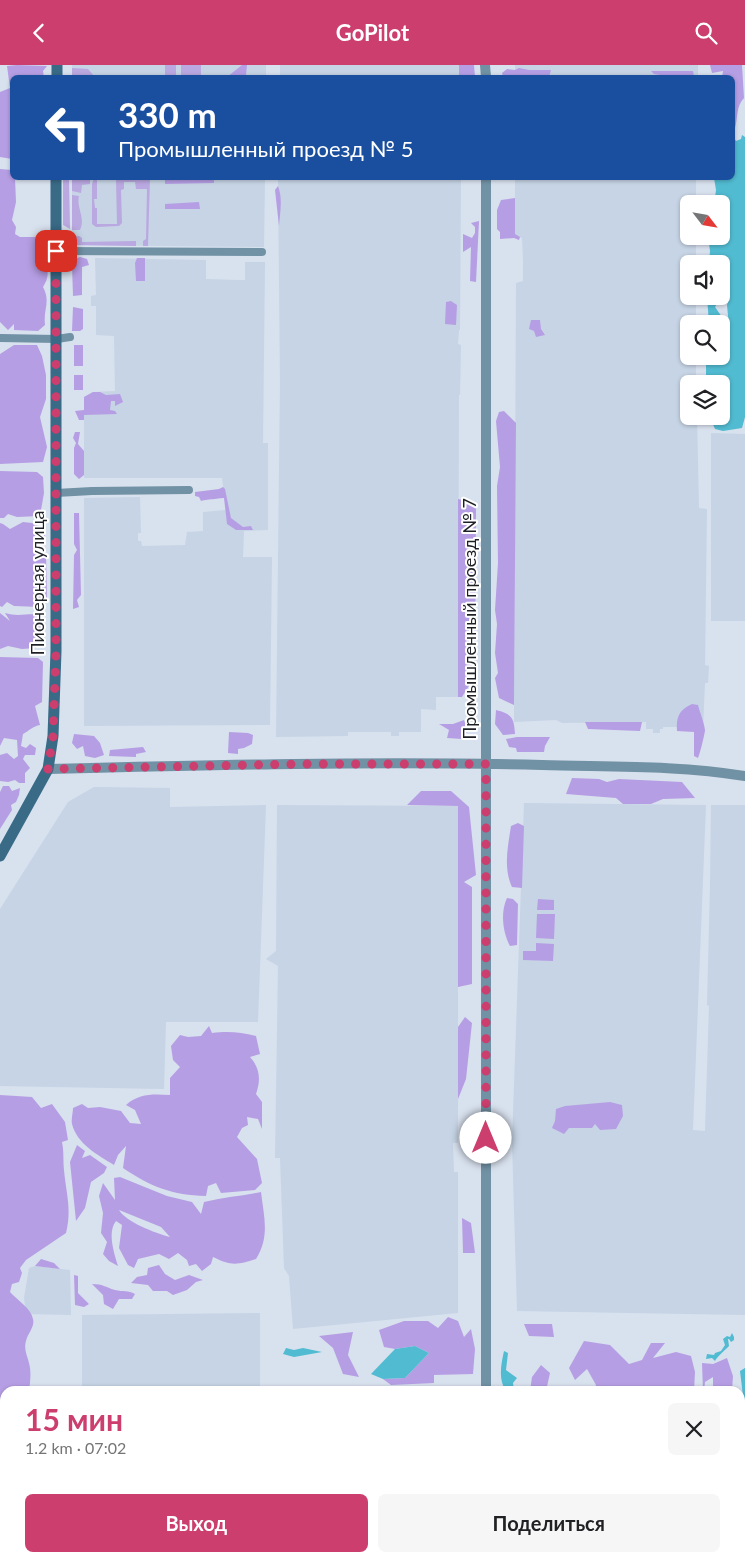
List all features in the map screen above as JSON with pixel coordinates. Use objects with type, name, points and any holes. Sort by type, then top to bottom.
[{"type":"main road","name":"Пионерная улица","points":[[0,856],[48,769],[53,736],[56,493],[56,180]]},
{"type":"street","name":"Промышленный проезд № 7","points":[[486,180],[486,1386]]},
{"type":"street","points":[[56,251],[262,252]]},
{"type":"street","points":[[0,338],[56,339],[70,337]]},
{"type":"street","points":[[56,493],[190,490]]},
{"type":"street","points":[[48,769],[323,764],[486,764],[708,770],[745,776]]},
{"type":"shaded area","points":[[72,65],[266,65],[266,75],[72,75]]},
{"type":"shaded area","points":[[165,65],[176,65],[176,75],[165,75]]},
{"type":"shaded area","points":[[181,65],[201,65],[201,75],[181,75]]},
{"type":"shaded area","points":[[242,65],[247,65],[246,75],[230,75]]},
{"type":"shaded area","points":[[280,65],[459,65],[459,75],[280,75]]},
{"type":"shaded area","points":[[459,65],[474,65],[475,75],[459,75]]},
{"type":"shaded area","points":[[515,65],[698,65],[698,75],[515,75]]},
{"type":"shaded area","points":[[710,65],[742,65],[744,98],[738,108],[735,128],[735,75],[722,75],[723,71],[712,73]]},
{"type":"shaded area","points":[[7,66],[47,66],[43,71],[44,75],[10,75],[10,88]]},
{"type":"shaded area","points":[[72,68],[88,69],[93,75],[72,75]]},
{"type":"shaded area","points":[[519,68],[551,70],[550,75],[502,75],[502,73],[507,69],[515,70]]},
{"type":"shaded area","points":[[651,71],[693,71],[694,75],[660,75],[654,74]]},
{"type":"shaded area","points":[[10,88],[10,159],[0,157],[0,92]]},
{"type":"shaded area","points":[[0,169],[10,170],[10,180],[15,180],[16,202],[12,220],[16,227],[15,234],[20,237],[45,237],[46,242],[42,250],[46,254],[44,262],[48,272],[43,287],[47,301],[45,325],[38,331],[14,330],[14,324],[8,330],[0,322]]},
{"type":"shaded area","points":[[63,180],[69,180],[70,229],[63,225]]},
{"type":"shaded area","points":[[72,180],[265,180],[264,247],[72,245]]},
{"type":"shaded area","points":[[72,180],[90,180],[90,184],[82,185],[81,193],[72,191]]},
{"type":"shaded area","points":[[93,180],[97,180],[97,199],[94,199],[95,208],[97,208],[97,224],[117,224],[116,180],[150,180],[148,246],[143,246],[143,241],[146,239],[147,189],[136,189],[135,182],[124,182],[124,189],[121,190],[122,223],[119,226],[96,227],[92,224]]},
{"type":"shaded area","points":[[165,180],[214,180],[214,183],[165,184]]},
{"type":"shaded area","points":[[278,180],[461,180],[460,330],[458,344],[461,345],[459,395],[458,697],[436,697],[436,710],[421,709],[421,732],[399,732],[399,736],[391,736],[391,732],[348,732],[348,736],[276,737],[280,382]]},
{"type":"shaded area","points":[[515,180],[696,180],[696,195],[680,195],[680,245],[696,245],[696,255],[680,255],[680,305],[696,305],[696,315],[680,315],[680,365],[696,365],[696,375],[680,375],[680,425],[697,425],[699,508],[707,509],[705,665],[709,666],[708,683],[705,683],[703,728],[677,731],[677,727],[663,727],[663,729],[660,729],[660,733],[653,733],[653,729],[646,729],[646,722],[562,723],[556,720],[514,722],[516,283],[523,281],[522,238],[515,235]]},
{"type":"shaded area","points":[[278,186],[281,201],[279,226],[275,190]]},
{"type":"shaded area","points":[[72,195],[79,196],[78,200],[82,217],[80,230],[72,230]]},
{"type":"shaded area","points":[[515,198],[515,234],[520,237],[519,240],[514,238],[500,239],[500,232],[497,229],[497,210],[501,200]]},
{"type":"shaded area","points":[[199,202],[200,209],[165,209],[165,204]]},
{"type":"shaded area","points":[[479,221],[476,282],[470,281],[471,247],[463,252],[463,234],[472,238],[475,233],[475,227],[471,223]]},
{"type":"shaded area","points":[[79,236],[82,238],[82,242],[136,241],[136,246],[72,245],[72,237]]},
{"type":"shaded area","points":[[80,257],[87,259],[89,265],[82,267],[82,295],[73,296],[72,266],[75,259]]},
{"type":"shaded area","points":[[95,258],[206,260],[206,279],[238,280],[245,280],[245,262],[265,262],[263,443],[268,443],[268,530],[244,531],[243,557],[272,557],[270,725],[84,726],[84,498],[140,497],[141,533],[138,533],[138,541],[141,541],[142,546],[185,545],[187,532],[203,531],[203,512],[226,510],[222,478],[84,478],[84,397],[93,392],[115,391],[114,336],[96,335],[96,306],[91,306],[91,296],[96,295]]},
{"type":"shaded area","points":[[137,258],[145,258],[145,281],[136,281],[135,263]]},
{"type":"shaded area","points":[[451,301],[457,305],[456,325],[445,324],[446,302]]},
{"type":"shaded area","points":[[73,307],[83,309],[83,329],[80,331],[72,331]]},
{"type":"shaded area","points":[[531,320],[540,320],[541,329],[545,335],[536,337],[534,331],[529,329]]},
{"type":"shaded area","points":[[14,345],[37,345],[42,356],[46,375],[46,399],[40,417],[47,447],[43,462],[0,464],[0,354]]},
{"type":"shaded area","points":[[74,345],[83,345],[83,366],[74,366]]},
{"type":"shaded area","points":[[74,375],[83,375],[83,390],[74,390]]},
{"type":"shaded area","points":[[93,392],[100,392],[106,395],[120,394],[123,402],[115,406],[115,401],[111,401],[110,410],[115,411],[117,414],[84,415],[84,420],[79,420],[75,411],[84,410],[84,397]]},
{"type":"shaded area","points":[[504,411],[516,423],[514,705],[499,698],[495,678],[498,673],[495,653],[497,624],[495,610],[498,563],[497,486],[500,467],[496,421],[499,412]]},
{"type":"shaded area","points":[[75,432],[80,432],[78,444],[84,451],[84,475],[79,479],[74,474],[74,448],[76,443],[73,438]]},
{"type":"shaded area","points":[[711,433],[745,434],[745,621],[711,621]]},
{"type":"shaded area","points":[[0,471],[37,472],[43,477],[44,493],[40,516],[17,517],[8,514],[4,518],[0,518]]},
{"type":"shaded area","points":[[223,487],[231,518],[243,527],[251,526],[253,530],[236,530],[227,524],[224,498],[201,501],[199,497],[195,496],[195,492]]},
{"type":"shaded area","points":[[458,499],[468,501],[476,506],[475,683],[470,684],[462,697],[458,697]]},
{"type":"shaded area","points":[[74,513],[79,513],[81,595],[77,600],[79,607],[73,609],[74,555],[77,550],[74,544]]},
{"type":"shaded area","points":[[23,522],[32,523],[45,529],[45,543],[35,548],[46,554],[47,602],[40,607],[14,606],[7,602],[2,607],[0,606],[0,523],[10,529]]},
{"type":"shaded area","points":[[0,613],[10,621],[5,613],[37,616],[44,627],[39,632],[41,636],[36,648],[22,649],[8,646],[0,649]]},
{"type":"shaded area","points":[[0,657],[38,658],[43,662],[42,702],[35,706],[40,725],[33,727],[23,734],[21,746],[26,748],[30,744],[36,748],[35,755],[25,755],[23,759],[30,768],[25,773],[25,783],[19,783],[15,780],[8,782],[0,781],[0,755],[7,753],[14,759],[18,756],[17,740],[4,738],[0,746]]},
{"type":"shaded area","points":[[692,704],[698,705],[705,730],[698,758],[694,756],[694,732],[677,731],[677,722],[681,711]]},
{"type":"shaded area","points":[[496,710],[506,713],[511,717],[515,734],[503,735],[495,724]]},
{"type":"shaded area","points":[[464,720],[468,731],[462,739],[447,738],[449,730],[439,724],[453,724]]},
{"type":"shaded area","points":[[585,722],[642,722],[640,731],[588,729]]},
{"type":"shaded area","points":[[229,732],[253,735],[252,744],[238,749],[238,754],[228,753]]},
{"type":"shaded area","points":[[74,734],[94,736],[100,743],[104,755],[95,758],[85,756],[83,746],[77,749],[72,743]]},
{"type":"shaded area","points":[[550,737],[544,752],[517,752],[516,748],[509,747],[506,739]]},
{"type":"shaded area","points":[[143,747],[146,752],[136,754],[136,757],[109,756],[110,750]]},
{"type":"shaded area","points":[[572,778],[599,779],[607,782],[619,779],[682,782],[695,798],[663,799],[651,804],[623,804],[616,798],[566,794]]},
{"type":"shaded area","points":[[3,786],[9,786],[12,791],[20,788],[16,802],[11,805],[12,810],[0,829],[0,792]]},
{"type":"shaded area","points":[[94,787],[170,788],[170,807],[266,805],[258,1022],[166,1022],[164,1089],[0,1086],[0,909],[68,802]]},
{"type":"shaded area","points":[[421,791],[451,791],[469,807],[476,875],[464,882],[472,887],[472,984],[458,987],[458,806],[407,805]]},
{"type":"shaded area","points":[[524,803],[706,805],[693,1130],[705,1131],[709,1006],[707,1005],[711,805],[745,805],[745,1315],[517,1311],[512,1142]]},
{"type":"shaded area","points":[[277,805],[458,806],[458,1143],[453,1143],[454,1172],[458,1172],[458,1313],[293,1329],[289,1276],[284,1268],[280,1158],[275,1158],[278,966],[266,959],[276,951]]},
{"type":"shaded area","points":[[518,823],[524,826],[522,888],[512,887],[507,865],[511,826]]},
{"type":"shaded area","points":[[507,898],[513,899],[518,904],[517,945],[510,946],[503,923]]},
{"type":"shaded area","points":[[538,899],[554,900],[554,910],[537,910]]},
{"type":"shaded area","points":[[537,914],[555,914],[554,939],[536,938]]},
{"type":"shaded area","points":[[536,943],[554,944],[553,961],[523,960],[523,951],[536,951]]},
{"type":"shaded area","points":[[465,1017],[472,1023],[466,1079],[458,1099],[458,1027]]},
{"type":"shaded area","points":[[209,1026],[212,1033],[234,1032],[256,1036],[260,1054],[250,1057],[256,1065],[259,1074],[256,1094],[262,1102],[262,1129],[258,1119],[247,1117],[248,1125],[242,1128],[237,1137],[257,1159],[262,1183],[255,1190],[221,1193],[216,1183],[208,1186],[206,1196],[172,1192],[153,1185],[123,1168],[126,1146],[118,1155],[114,1165],[83,1143],[72,1124],[73,1108],[82,1104],[88,1108],[100,1107],[121,1111],[130,1123],[141,1124],[135,1110],[126,1105],[141,1096],[170,1095],[170,1078],[180,1067],[173,1060],[171,1046],[180,1035],[188,1037],[201,1036]]},
{"type":"shaded area","points":[[0,1095],[32,1097],[41,1108],[52,1104],[65,1122],[68,1140],[62,1142],[69,1209],[66,1233],[26,1260],[20,1268],[22,1273],[19,1282],[12,1284],[10,1292],[27,1308],[33,1319],[33,1325],[25,1344],[30,1371],[29,1386],[0,1386]]},
{"type":"shaded area","points":[[610,1102],[622,1105],[623,1116],[616,1129],[600,1130],[595,1124],[592,1128],[569,1128],[564,1134],[552,1128],[556,1109],[565,1106]]},
{"type":"shaded area","points":[[77,1145],[85,1151],[82,1158],[90,1155],[107,1167],[104,1173],[91,1182],[85,1208],[76,1221],[70,1162]]},
{"type":"shaded area","points":[[120,1177],[167,1196],[192,1202],[201,1214],[204,1202],[261,1192],[265,1235],[256,1259],[234,1264],[213,1257],[211,1264],[202,1271],[196,1264],[189,1266],[187,1260],[178,1253],[169,1259],[159,1254],[138,1259],[134,1268],[128,1265],[119,1248],[122,1225],[116,1221],[113,1226],[112,1237],[118,1266],[109,1261],[103,1254],[107,1242],[101,1233],[103,1213],[99,1196],[103,1183],[115,1200],[114,1178]],"holes":[[[119,1210],[161,1227],[170,1237],[134,1223]]]},
{"type":"shaded area","points":[[462,1218],[471,1223],[475,1253],[463,1253]]},
{"type":"shaded area","points":[[41,1259],[54,1263],[60,1269],[35,1266]]},
{"type":"shaded area","points":[[159,1265],[165,1274],[175,1280],[189,1275],[203,1280],[196,1282],[187,1290],[173,1295],[167,1291],[153,1291],[148,1285],[131,1283],[137,1277],[147,1275],[148,1268]]},
{"type":"shaded area","points":[[35,1266],[70,1270],[71,1315],[26,1314],[24,1298],[29,1268]]},
{"type":"shaded area","points":[[74,1275],[78,1276],[78,1293],[89,1304],[84,1307],[75,1305]]},
{"type":"shaded area","points":[[92,1284],[135,1294],[132,1299],[119,1299],[113,1309],[104,1304],[103,1295]]},
{"type":"shaded area","points":[[260,1313],[260,1386],[82,1386],[82,1315]]},
{"type":"shaded area","points":[[448,1317],[458,1321],[464,1337],[471,1329],[475,1349],[473,1374],[434,1375],[434,1383],[391,1385],[383,1379],[405,1378],[429,1353],[415,1346],[395,1349],[384,1347],[379,1330],[404,1321],[428,1321],[438,1328]]},
{"type":"shaded area","points":[[524,1324],[552,1324],[554,1337],[529,1336]]},
{"type":"shaded area","points":[[353,1332],[348,1355],[359,1377],[343,1374],[333,1348],[319,1336]]},
{"type":"shaded area","points":[[584,1341],[610,1345],[629,1364],[642,1360],[651,1343],[665,1343],[653,1358],[676,1352],[691,1356],[695,1372],[694,1386],[596,1386],[587,1369],[575,1380],[569,1368]]},
{"type":"shaded area","points":[[727,1358],[733,1376],[732,1386],[713,1386],[713,1377],[705,1382],[705,1386],[703,1386],[702,1363],[713,1364]]},
{"type":"shaded area","points":[[541,1365],[550,1373],[547,1386],[531,1386],[532,1377]]},
{"type":"water","points":[[742,135],[745,137],[745,417],[742,428],[723,431],[715,429],[713,425],[730,425],[730,375],[706,375],[706,365],[730,365],[730,315],[728,315],[727,305],[730,305],[730,255],[710,255],[709,245],[730,245],[730,195],[715,195],[714,180],[735,180],[735,139],[736,141],[741,139]]},
{"type":"water","points":[[708,305],[716,305],[715,307],[721,315],[708,315]]},
{"type":"water","points":[[732,1333],[734,1340],[731,1342],[728,1339],[729,1346],[715,1361],[712,1358],[706,1359],[707,1354],[714,1355],[721,1351],[725,1345],[723,1339],[727,1336],[730,1337]]},
{"type":"water","points":[[415,1346],[429,1353],[405,1378],[383,1379],[371,1374],[395,1349]]},
{"type":"water","points":[[286,1348],[294,1350],[303,1348],[322,1352],[294,1357],[283,1354]]},
{"type":"water","points":[[504,1351],[508,1353],[506,1370],[517,1378],[513,1383],[513,1386],[503,1386],[501,1367]]},
{"type":"water","points":[[745,1368],[745,1386],[742,1386],[740,1371]]},
{"type":"route","points":[[56,251],[56,651],[53,736],[48,769],[303,764],[486,764],[486,1138]]}]
